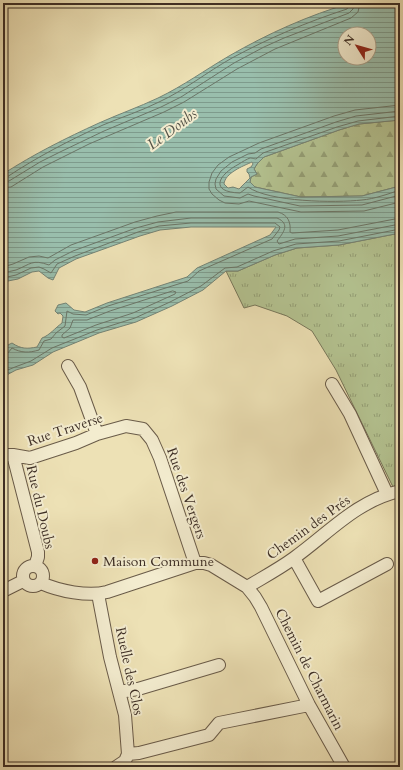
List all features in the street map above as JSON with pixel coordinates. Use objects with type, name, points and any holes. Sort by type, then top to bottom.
[{"type":"street","points":[[68,366],[80,387],[97,434]]},
{"type":"street","points":[[332,384],[350,414],[387,494]]},
{"type":"street","name":"Rue Traverse","points":[[8,455],[30,458],[76,443],[97,434],[126,426]]},
{"type":"street","name":"Rue des Vergers","points":[[126,426],[143,429],[152,440],[160,458],[195,563]]},
{"type":"street","name":"Rue du Doubs","points":[[8,455],[38,552],[35,566]]},
{"type":"street","name":"Chemin des Prés","points":[[247,587],[294,558],[353,511],[387,494],[400,491]]},
{"type":"street","points":[[294,558],[318,601],[387,564]]},
{"type":"street","points":[[41,583],[47,586],[85,594],[98,594],[195,563],[211,565],[247,587]]},
{"type":"street","points":[[35,566],[39,568],[43,573],[41,583],[32,587],[28,586],[22,575],[24,571],[29,567],[35,566]]},
{"type":"street","points":[[3,591],[24,581]]},
{"type":"street","name":"Chemin de Charmarin","points":[[247,587],[261,607],[309,705],[344,767]]},
{"type":"street","name":"Ruelle des Clos","points":[[98,594],[110,657],[125,715],[128,754]]},
{"type":"street","points":[[119,692],[138,689],[219,665]]},
{"type":"street","points":[[116,767],[125,761],[128,754],[139,753],[209,736],[218,723],[309,705]]},
{"type":"green space","points":[[400,120],[400,186],[362,196],[301,197],[255,187],[250,182],[251,177],[257,174],[254,169],[264,157],[359,124]]},
{"type":"green space","points":[[400,233],[400,486],[393,487],[336,370],[312,331],[287,316],[255,305],[244,308],[226,271],[238,271],[275,255],[297,248],[339,245]]},
{"type":"water","name":"Le Doubs","points":[[351,3],[400,3],[400,120],[359,124],[264,157],[254,169],[257,174],[251,177],[250,182],[255,187],[301,197],[362,196],[400,186],[400,233],[339,245],[297,248],[275,255],[238,271],[226,271],[203,290],[172,306],[136,322],[99,333],[53,352],[33,365],[16,370],[3,377],[4,353],[8,345],[12,343],[24,348],[37,347],[42,338],[62,323],[63,316],[55,311],[58,305],[66,303],[74,310],[85,312],[107,303],[187,277],[197,268],[270,235],[276,227],[191,227],[160,230],[76,259],[59,268],[53,280],[39,271],[32,272],[18,279],[3,282],[3,174],[74,134],[167,93],[258,40],[304,19]],"holes":[[[252,162],[253,164],[247,169],[250,178],[239,189],[233,187],[228,188],[224,184],[225,180],[231,173]]]},
{"type":"place","name":"Maison Commune","points":[[95,561]]}]
